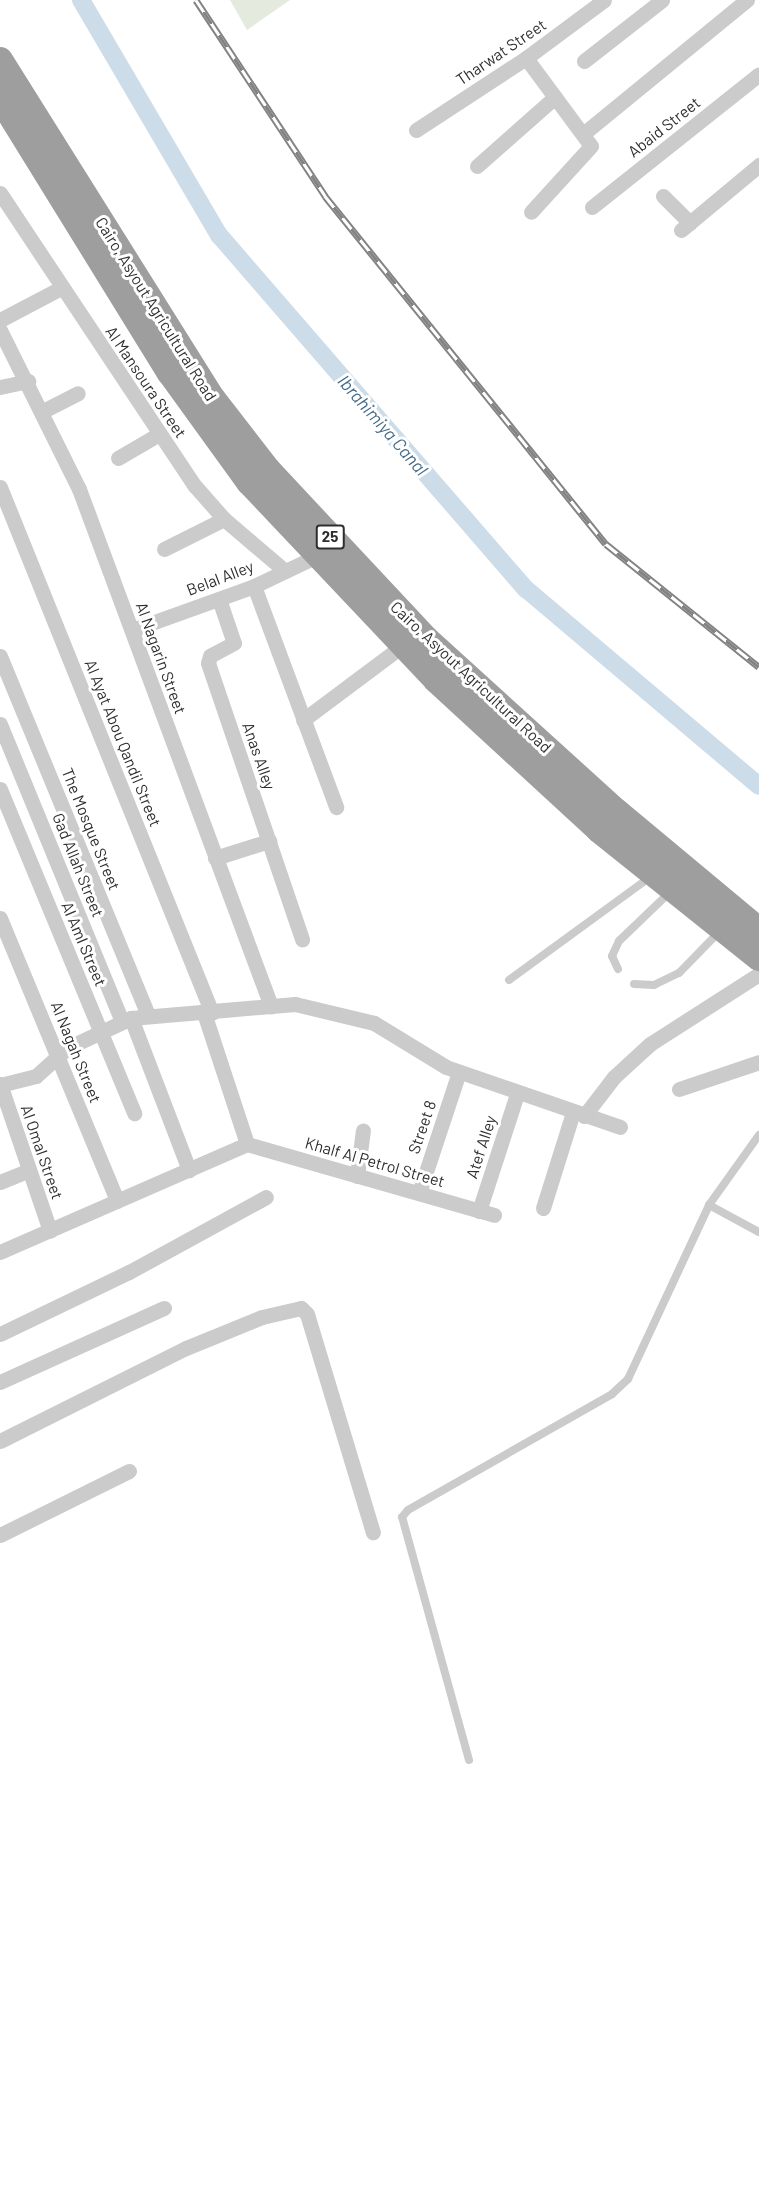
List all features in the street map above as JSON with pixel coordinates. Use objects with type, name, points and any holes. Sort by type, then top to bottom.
[{"type":"highway","name":"Cairo, Asyout Agricultural Road","points":[[0,60],[213,399],[268,470],[425,638],[616,811],[730,920],[759,958]]},
{"type":"highway","name":"Cairo, Asyout Agricultural Road","points":[[0,98],[194,411],[249,482],[402,646],[598,830],[664,881],[730,920],[759,930]]},
{"type":"street","name":"Tharwat Street","points":[[416,130],[526,58],[604,0]]},
{"type":"street","points":[[584,61],[662,0]]},
{"type":"street","points":[[583,134],[747,0]]},
{"type":"street","points":[[526,58],[591,148],[531,212]]},
{"type":"street","name":"Abaid Street","points":[[592,207],[759,74]]},
{"type":"street","points":[[477,166],[555,97]]},
{"type":"street","points":[[663,195],[685,227],[759,165]]},
{"type":"street","name":"Al Mansoura Street","points":[[2,200],[195,486],[224,519],[285,571]]},
{"type":"street","points":[[0,320],[61,288]]},
{"type":"street","name":"Al Nagarin Street","points":[[0,330],[43,411],[79,489],[271,1006]]},
{"type":"street","points":[[0,387],[28,381]]},
{"type":"street","points":[[43,411],[78,393]]},
{"type":"street","points":[[118,458],[159,434]]},
{"type":"street","name":"Al Ayat Abou Qandil Street","points":[[0,487],[208,1013],[247,1144]]},
{"type":"street","points":[[164,549],[224,519]]},
{"type":"street","name":"Belal Alley","points":[[132,630],[254,586],[319,555]]},
{"type":"street","points":[[254,586],[336,807]]},
{"type":"street","name":"Anas Alley","points":[[219,599],[234,643],[208,660],[302,939]]},
{"type":"street","points":[[303,720],[402,646]]},
{"type":"street","name":"The Mosque Street","points":[[0,656],[148,1015]]},
{"type":"street","name":"Gad Allah Street","points":[[0,724],[127,1019],[189,1170]]},
{"type":"street","name":"Al Aml Street","points":[[0,789],[134,1113]]},
{"type":"street","points":[[215,858],[269,841]]},
{"type":"street","name":"Al Nagah Street","points":[[0,918],[117,1201]]},
{"type":"street","points":[[543,1208],[578,1114],[650,1044],[759,974]]},
{"type":"street","points":[[0,1084],[36,1076],[58,1056],[101,1030],[127,1019],[148,1015],[308,1005],[358,1017],[388,1030],[423,1055],[459,1072],[517,1094],[620,1127]]},
{"type":"street","points":[[679,1089],[759,1062]]},
{"type":"street","name":"Street 8","points":[[419,1193],[459,1072]]},
{"type":"street","name":"Al Omal Street","points":[[0,1084],[50,1231]]},
{"type":"street","name":"Atef Alley","points":[[486,1213],[517,1094]]},
{"type":"street","points":[[357,1176],[363,1130]]},
{"type":"street","points":[[0,1252],[247,1144]]},
{"type":"street","name":"Khalf Al Petrol Street","points":[[247,1144],[486,1213]]},
{"type":"street","points":[[0,1182],[29,1170]]},
{"type":"street","points":[[0,1334],[129,1272],[266,1197]]},
{"type":"street","points":[[0,1382],[164,1308]]},
{"type":"street","points":[[0,1441],[186,1348],[262,1317],[301,1308],[307,1314],[373,1532]]},
{"type":"street","points":[[0,1535],[129,1471]]},
{"type":"lane","points":[[618,969],[612,956],[619,941],[664,881]]},
{"type":"lane","points":[[509,980],[664,881]]},
{"type":"lane","points":[[634,984],[654,985],[679,973],[730,920]]},
{"type":"lane","points":[[469,1760],[402,1517],[408,1510],[612,1394],[628,1379],[709,1205],[759,1135]]},
{"type":"lane","points":[[709,1205],[759,1232]]},
{"type":"shaded area","points":[[230,0],[290,0],[247,30]]},
{"type":"waterway","name":"Ibrahimiya Canal","points":[[81,0],[219,235],[526,589],[759,786]]},
{"type":"railway","points":[[196,0],[325,196],[606,544],[759,667]]}]
